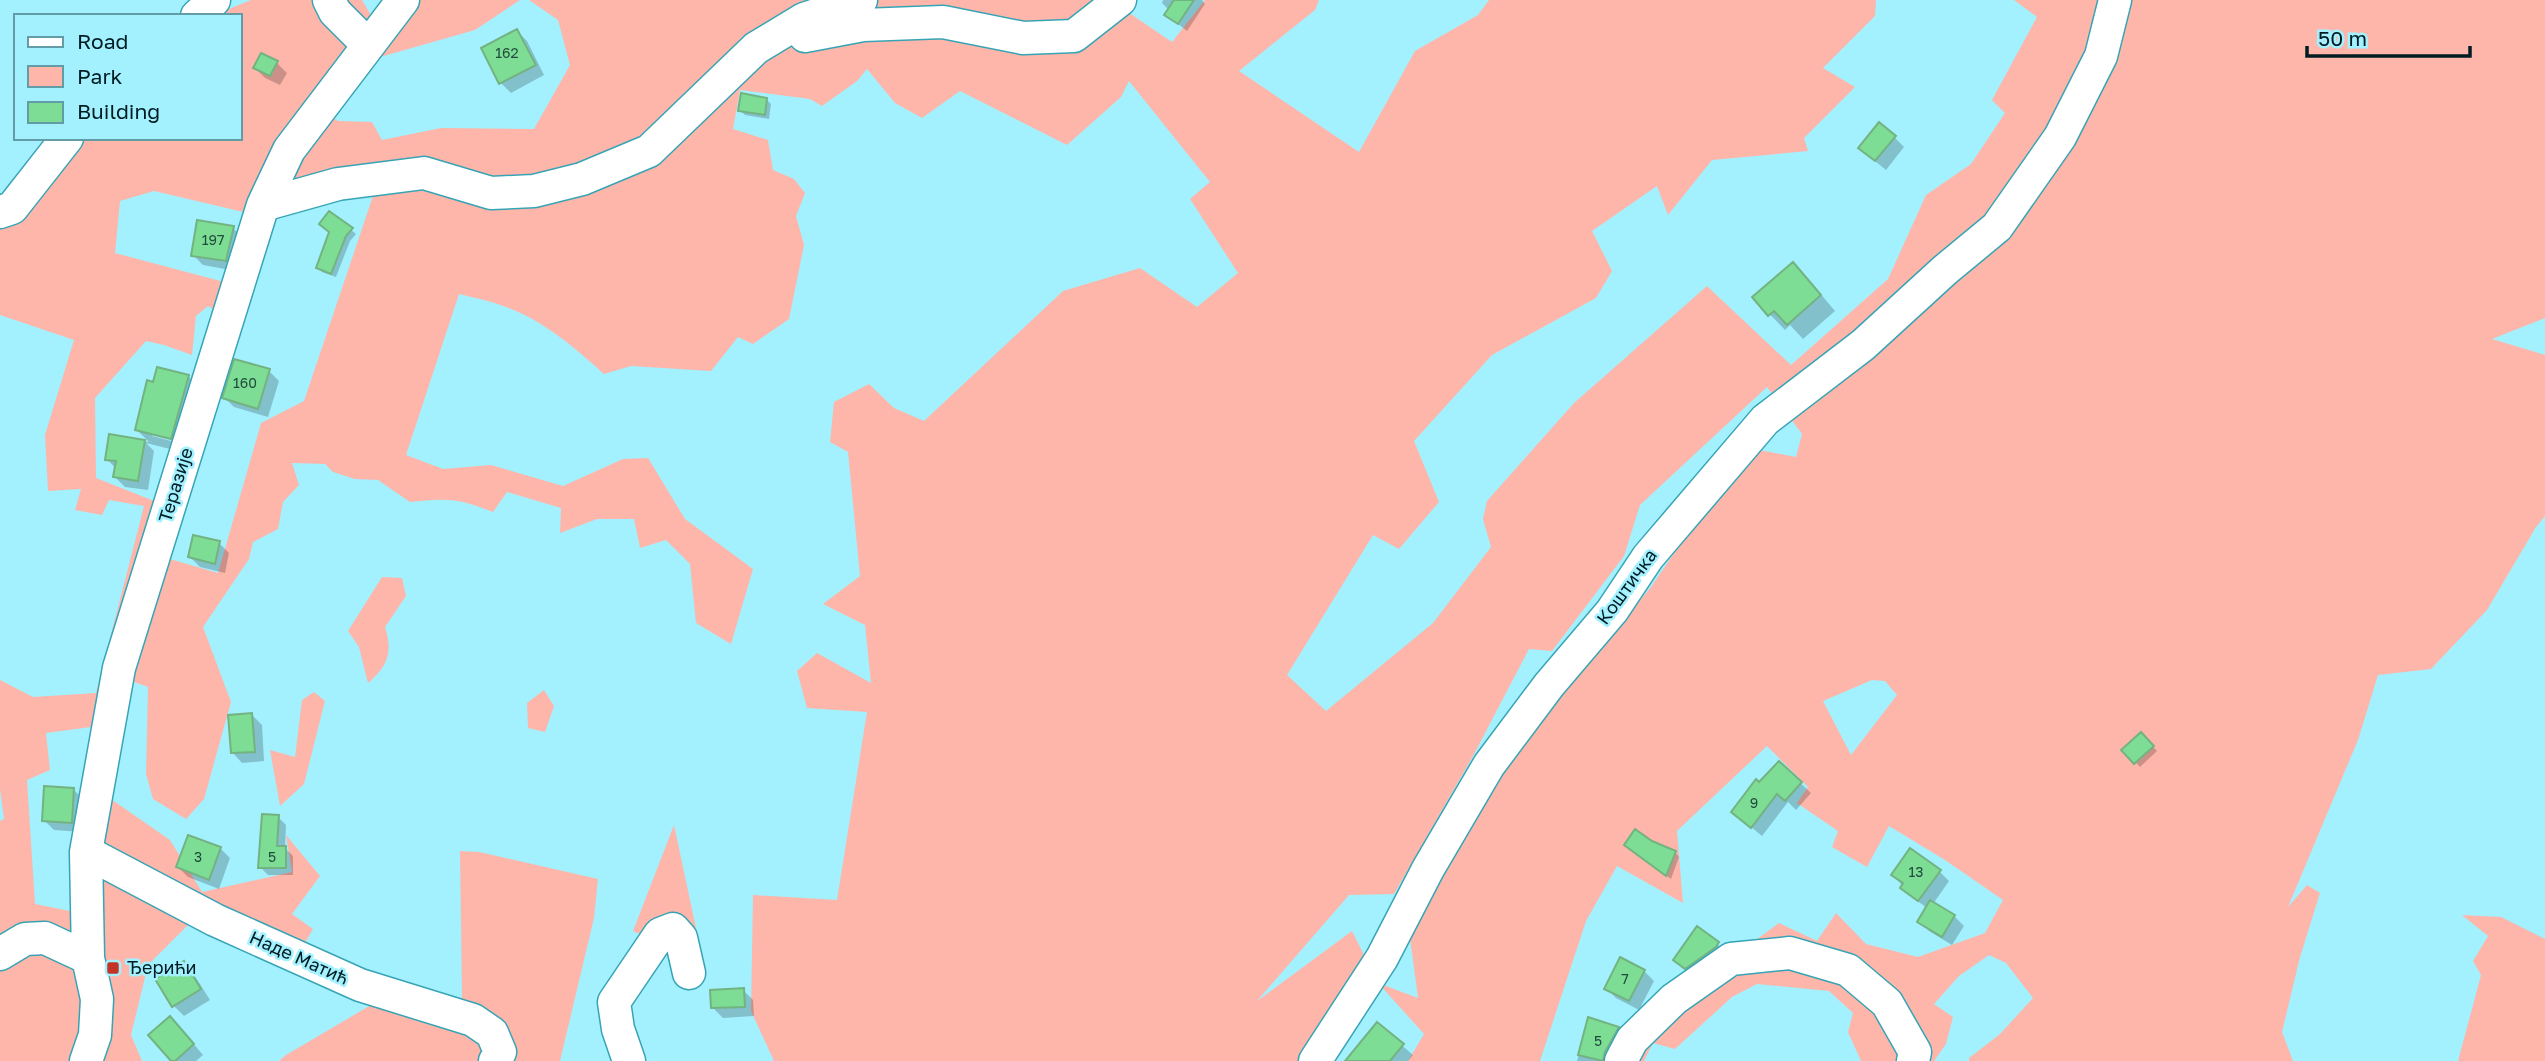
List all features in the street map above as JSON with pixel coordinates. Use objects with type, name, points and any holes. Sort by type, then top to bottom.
[{"type":"street","points":[[199,14],[214,0]]},
{"type":"street","points":[[330,0],[335,12],[368,46]]},
{"type":"street","name":"Теразије","points":[[86,1061],[95,1035],[97,999],[88,958],[86,852],[119,668],[263,205],[289,150],[403,0]]},
{"type":"street","points":[[263,205],[338,184],[424,173],[491,193],[534,191],[582,179],[649,151],[757,48],[804,19],[861,0]]},
{"type":"street","points":[[757,48],[863,25],[943,22],[1023,38],[1074,36],[1120,0]]},
{"type":"street","name":"Коштичка","points":[[1315,1061],[1382,958],[1428,869],[1489,765],[1549,685],[1612,611],[1648,557],[1765,420],[1863,345],[1997,227],[2060,138],[2101,56],[2115,0]]},
{"type":"street","points":[[0,212],[12,208],[65,140]]},
{"type":"street","name":"Наде Матић","points":[[86,852],[215,920],[360,985],[473,1020],[492,1033],[500,1052],[495,1061]]},
{"type":"street","points":[[629,1061],[618,1030],[614,1002],[660,934],[673,929],[681,938],[689,972]]},
{"type":"street","points":[[0,954],[26,939],[45,938],[88,958]]},
{"type":"street","points":[[1621,1061],[1632,1040],[1674,999],[1731,959],[1790,953],[1848,970],[1887,1003],[1915,1052],[1913,1061]]},
{"type":"green space","points":[[251,0],[362,0],[375,22],[315,107],[338,121],[372,122],[382,140],[441,128],[534,129],[570,65],[558,20],[529,0],[1110,0],[1172,42],[1205,0],[1319,0],[1315,10],[1239,71],[1359,152],[1415,51],[1478,15],[1489,0],[1876,0],[1875,16],[1823,68],[1855,87],[1804,138],[1808,151],[1712,160],[1668,215],[1657,186],[1592,231],[1612,271],[1596,298],[1492,355],[1414,441],[1439,502],[1399,549],[1373,535],[1287,675],[1326,711],[1433,623],[1491,547],[1483,519],[1487,501],[1574,403],[1707,286],[1791,365],[1888,279],[1926,195],[1971,164],[2005,113],[1992,100],[2037,17],[2014,0],[2545,0],[2545,318],[2492,339],[2545,355],[2545,516],[2487,610],[2431,669],[2378,675],[2358,740],[2288,907],[2307,885],[2320,893],[2300,957],[2282,1032],[2293,1061],[1969,1061],[1969,1058],[2000,1034],[2033,998],[2006,963],[1989,955],[1959,976],[1934,1004],[1953,1017],[1946,1044],[1934,1061],[1861,1061],[1848,1032],[1853,1013],[1829,991],[1757,984],[1732,997],[1675,1049],[1653,1043],[1644,1061],[1614,1061],[1629,1033],[1779,923],[1817,941],[1836,913],[1866,944],[1918,957],[1985,933],[2003,900],[1889,826],[1867,867],[1832,847],[1838,831],[1797,803],[1808,787],[1767,746],[1677,831],[1683,903],[1617,866],[1586,921],[1540,1061],[1408,1061],[1424,1034],[1378,983],[1332,1061],[774,1061],[751,1011],[753,895],[837,900],[867,712],[807,708],[797,671],[817,653],[871,683],[865,625],[823,604],[860,576],[848,452],[830,442],[834,402],[869,384],[894,408],[924,421],[1063,291],[1140,268],[1197,307],[1238,273],[1190,199],[1210,182],[1129,81],[1121,97],[1067,145],[960,91],[922,118],[895,103],[867,69],[857,81],[822,106],[810,99],[740,90],[733,129],[768,140],[773,170],[794,179],[805,193],[796,216],[804,245],[789,319],[753,344],[738,337],[711,371],[631,366],[604,374],[546,327],[500,305],[459,294],[406,455],[443,469],[491,465],[563,486],[623,459],[648,458],[685,519],[753,569],[731,644],[696,623],[690,564],[666,540],[640,548],[634,519],[597,519],[560,533],[561,508],[507,492],[493,512],[452,500],[410,502],[378,480],[355,479],[333,472],[325,464],[292,463],[299,485],[283,502],[278,529],[253,542],[249,559],[203,627],[231,702],[204,799],[186,819],[153,799],[146,774],[148,687],[131,681],[91,727],[46,733],[50,770],[27,780],[35,904],[75,912],[108,797],[170,840],[202,892],[292,872],[286,835],[320,876],[292,914],[313,929],[300,951],[204,909],[148,965],[131,1035],[142,1061],[0,1061],[0,821],[4,819],[0,789],[0,680],[33,697],[96,693],[144,506],[109,500],[102,515],[75,510],[81,489],[48,491],[45,435],[74,340],[0,315],[0,226],[72,140],[242,140],[242,14],[202,14],[224,11]],"holes":[[[154,191],[256,215],[374,193],[304,401],[261,423],[218,573],[163,557],[177,510],[96,478],[95,398],[146,341],[192,355],[196,316],[208,306],[218,312],[228,283],[115,253],[120,201]],[[1767,387],[1802,434],[1796,457],[1759,450],[1698,518],[1651,587],[1506,764],[1409,931],[1418,998],[1378,983],[1352,931],[1257,1001],[1349,895],[1394,894],[1473,756],[1529,649],[1552,651],[1624,556],[1640,505]],[[1872,680],[1885,681],[1897,695],[1851,755],[1823,701]]]},
{"type":"green space","points":[[416,0],[520,0],[475,30],[373,59]]},
{"type":"green space","points":[[382,577],[402,578],[406,596],[385,627],[389,644],[387,658],[380,671],[368,683],[359,647],[348,631]]},
{"type":"green space","points":[[544,690],[554,706],[545,732],[528,728],[527,703]]},
{"type":"green space","points":[[314,692],[325,701],[304,784],[280,806],[270,750],[295,757],[302,700]]},
{"type":"green space","points":[[674,825],[703,961],[633,931]]},
{"type":"green space","points":[[460,851],[479,852],[598,879],[594,918],[560,1061],[279,1061],[376,1002],[405,1012],[462,999]]},
{"type":"green space","points":[[2462,915],[2501,917],[2545,939],[2545,1061],[2458,1061],[2481,975],[2473,961],[2488,936]]},
{"type":"building","points":[[1174,0],[1194,0],[1178,24],[1164,15]]},
{"type":"building","points":[[517,29],[536,65],[499,84],[481,48]]},
{"type":"building","points":[[261,53],[278,61],[270,76],[253,68]]},
{"type":"building","points":[[741,93],[767,98],[765,115],[738,111]]},
{"type":"building","points":[[1879,122],[1896,136],[1875,161],[1858,148]]},
{"type":"building","points":[[329,211],[353,228],[346,236],[331,274],[316,268],[329,232],[319,224]]},
{"type":"building","points":[[197,220],[234,226],[226,261],[191,256]]},
{"type":"building","points":[[1793,262],[1821,295],[1787,325],[1774,311],[1768,316],[1752,297]]},
{"type":"building","points":[[234,359],[270,369],[258,409],[222,398]]},
{"type":"building","points":[[157,367],[189,375],[171,439],[135,430],[147,380],[153,382]]},
{"type":"building","points":[[109,434],[145,440],[138,481],[113,477],[116,461],[105,460]]},
{"type":"building","points":[[193,535],[220,541],[215,564],[188,557]]},
{"type":"building","points":[[252,713],[255,752],[231,753],[228,715]]},
{"type":"building","points":[[2141,732],[2154,746],[2134,764],[2121,750]]},
{"type":"building","points":[[1779,761],[1802,782],[1785,801],[1777,794],[1751,828],[1731,812],[1756,779],[1759,782]]},
{"type":"building","points":[[44,786],[74,788],[72,823],[42,821]]},
{"type":"building","points":[[262,814],[279,815],[277,846],[286,846],[286,868],[258,868]]},
{"type":"building","points":[[1635,829],[1652,841],[1676,851],[1666,876],[1624,845]]},
{"type":"building","points":[[188,835],[221,847],[209,880],[176,867]]},
{"type":"building","points":[[1910,848],[1941,870],[1918,901],[1900,888],[1903,883],[1891,875]]},
{"type":"building","points":[[1930,900],[1955,915],[1942,937],[1917,922]]},
{"type":"building","points":[[1697,926],[1719,942],[1685,969],[1673,960]]},
{"type":"building","points":[[1620,957],[1645,970],[1629,1001],[1604,989]]},
{"type":"building","points":[[184,961],[201,989],[172,1007],[155,979]]},
{"type":"building","points":[[744,988],[745,1007],[711,1008],[710,990]]},
{"type":"building","points":[[170,1016],[194,1044],[175,1061],[171,1061],[148,1035]]},
{"type":"building","points":[[1588,1017],[1619,1027],[1603,1061],[1578,1055]]},
{"type":"building","points":[[1377,1022],[1404,1044],[1390,1061],[1345,1061]]},
{"type":"place","name":"Ђерићи","points":[[113,968]]}]
